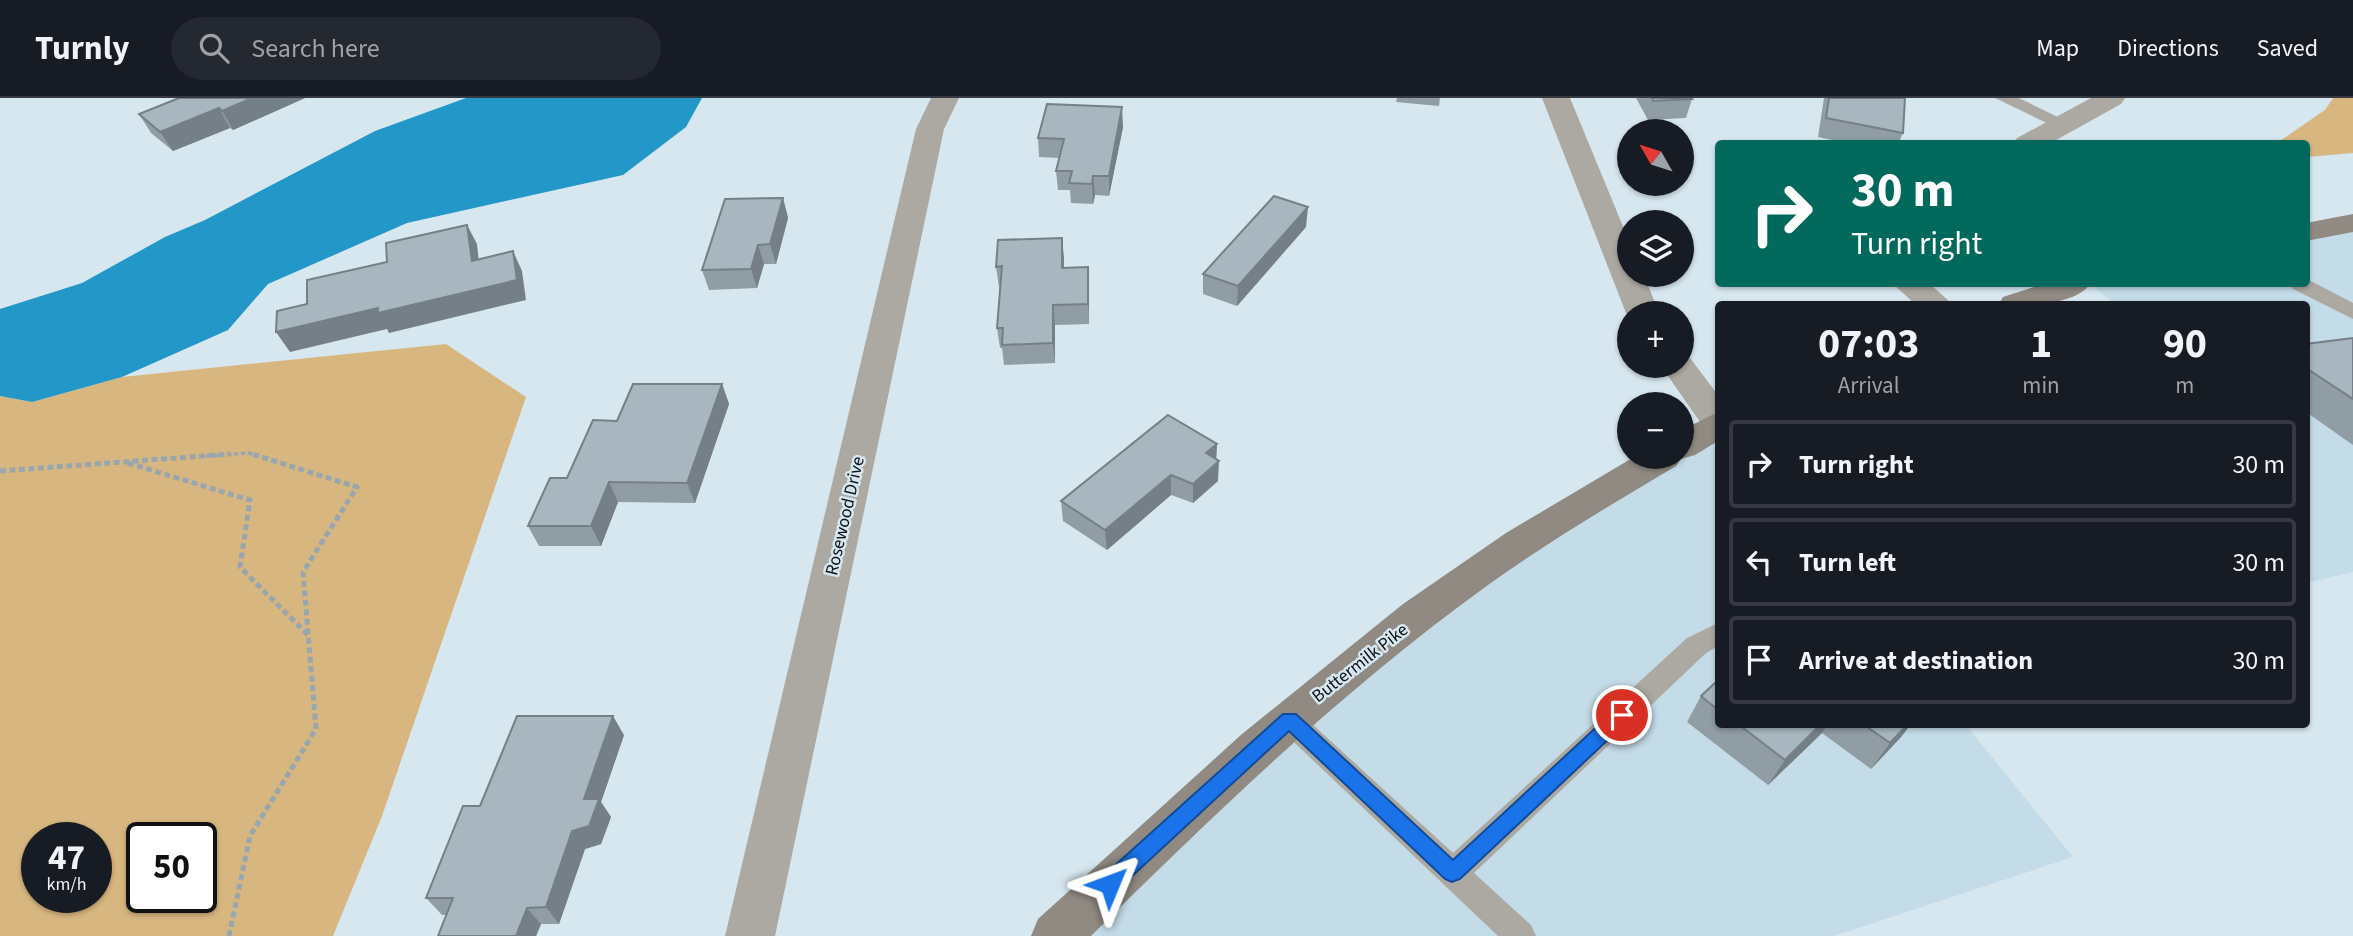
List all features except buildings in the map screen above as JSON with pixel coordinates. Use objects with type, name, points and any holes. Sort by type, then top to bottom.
[{"type":"main road","points":[[2310,231],[2353,223]]},
{"type":"main road","points":[[2024,301],[2065,287]]},
{"type":"main road","points":[[1694,438],[1715,424]]},
{"type":"main road","name":"Buttermilk Pike","points":[[1056,936],[1163,832],[1289,720],[1473,575],[1589,499],[1642,469]]},
{"type":"street","name":"Rosewood Drive","points":[[750,936],[930,129],[945,98]]},
{"type":"street","points":[[1556,98],[1638,301]]},
{"type":"street","points":[[2034,140],[2111,98]]},
{"type":"street","points":[[1913,287],[1932,301]]},
{"type":"street","points":[[1687,378],[1715,418]]},
{"type":"lane","points":[[2004,98],[2063,124]]},
{"type":"lane","points":[[2306,287],[2353,312]]},
{"type":"lane","points":[[1452,873],[1696,646],[1715,636]]},
{"type":"lane","points":[[1289,720],[1520,936]]},
{"type":"path","points":[[0,471],[248,453],[357,487],[303,572],[317,729],[250,836],[229,936]]},
{"type":"path","points":[[124,462],[250,500],[240,567],[309,636]]},
{"type":"shaded area","points":[[2333,98],[2353,98],[2353,153],[2310,157],[2310,140],[2281,140],[2325,110]]},
{"type":"shaded area","points":[[2353,223],[2353,572],[2310,582],[2310,301],[2111,301],[2094,287],[2310,287],[2310,231]]},
{"type":"shaded area","points":[[446,344],[526,397],[382,816],[333,936],[0,936],[0,396],[32,402],[122,377]]},
{"type":"shaded area","points":[[1715,427],[1715,728],[1968,728],[2073,857],[1834,936],[1056,936],[1163,832],[1589,499],[1642,469],[1694,469],[1694,439]]},
{"type":"water","points":[[466,98],[702,98],[686,127],[623,175],[407,223],[268,284],[228,330],[122,377],[32,402],[0,396],[0,309],[82,283],[165,237],[205,220],[375,131]]},
{"type":"route","points":[[1110,884],[1163,832],[1289,720],[1452,873],[1622,715]]}]
